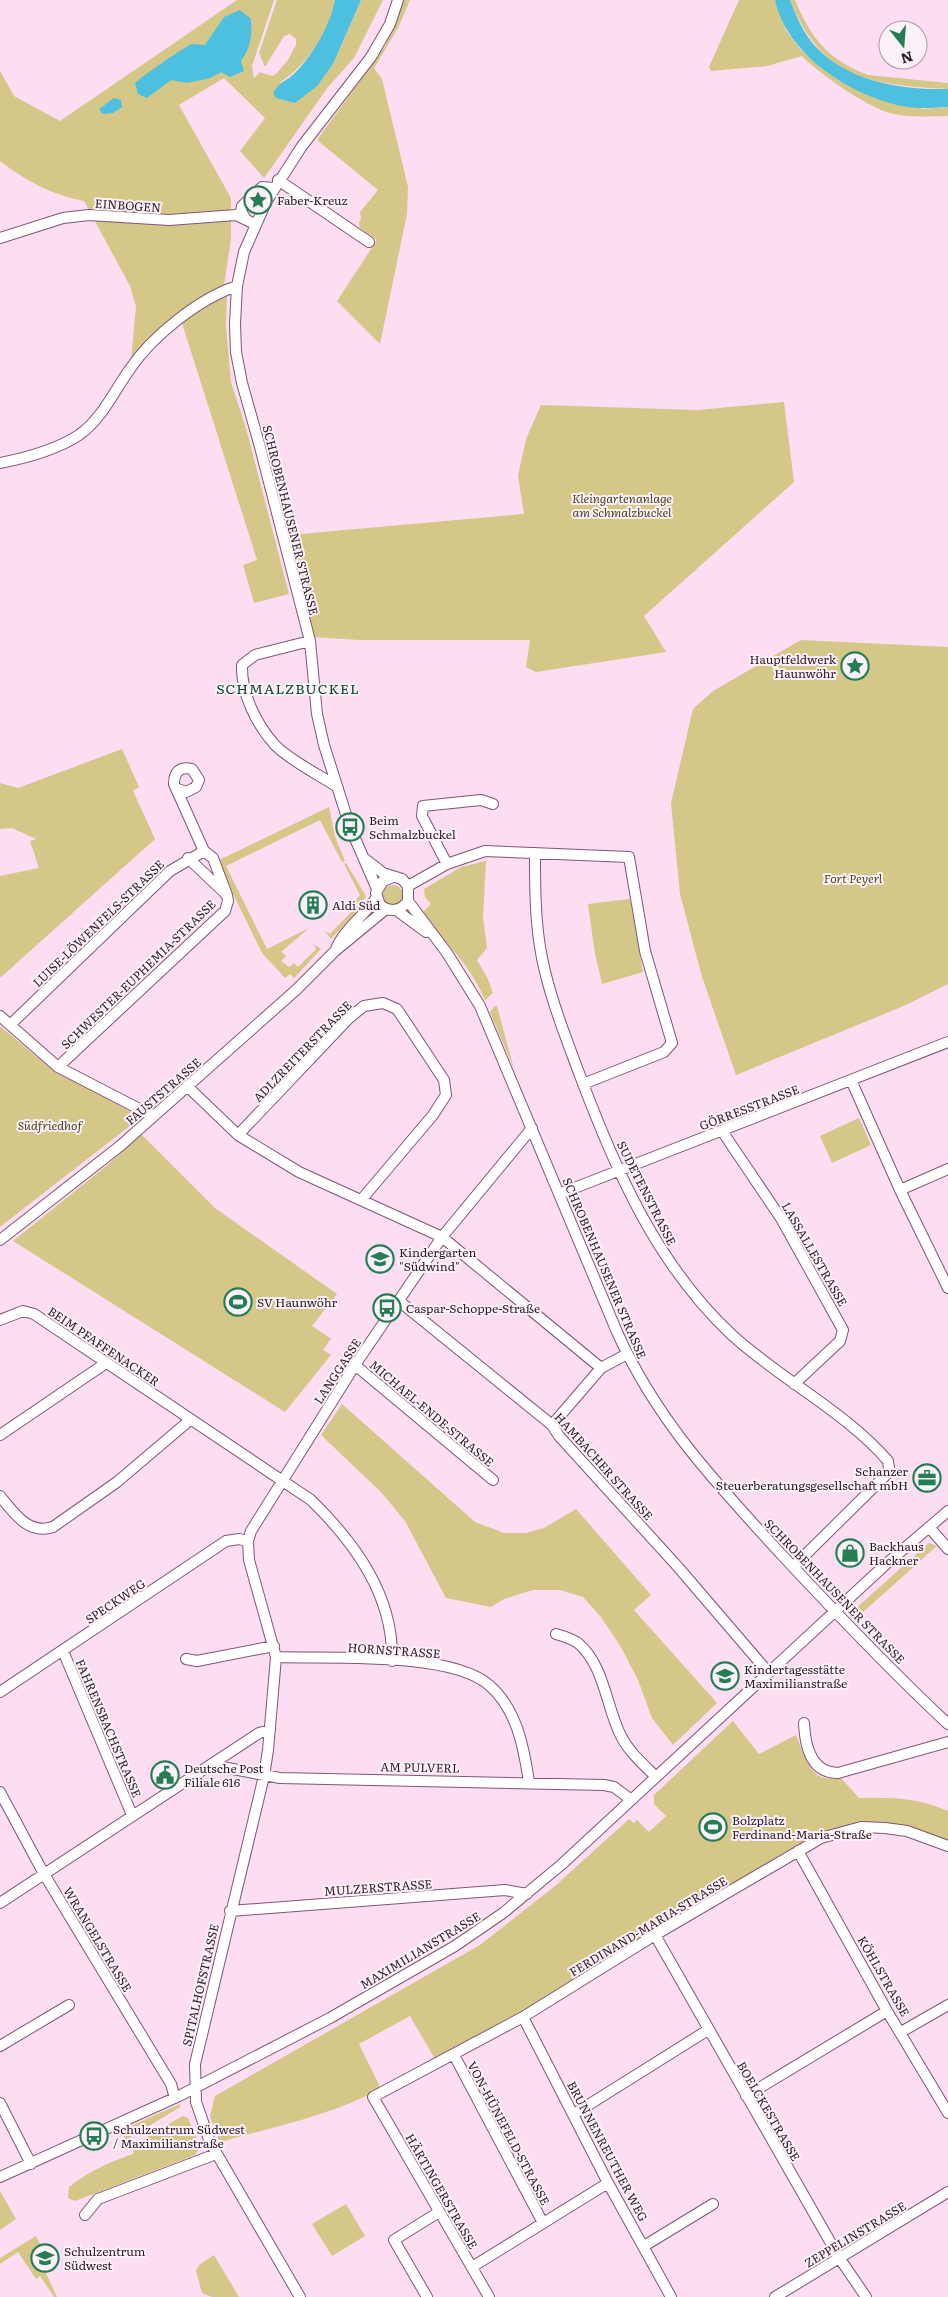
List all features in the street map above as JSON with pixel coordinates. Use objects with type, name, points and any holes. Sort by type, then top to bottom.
[{"type":"street","name":"SCHROBENHAUSENER STRASSE","points":[[377,893],[365,859],[350,827],[336,786],[317,714],[310,641],[263,455],[242,383],[235,334],[237,286],[244,252],[255,224],[276,184],[302,146],[371,57],[390,24],[398,0]]},
{"type":"street","points":[[245,218],[241,211],[242,206],[262,187],[276,184],[369,242]]},
{"type":"street","name":"EINBOGEN","points":[[0,238],[63,218],[89,215],[144,220],[194,219],[236,215],[255,224]]},
{"type":"street","points":[[0,463],[45,451],[80,434],[96,418],[150,344],[206,302],[220,293],[237,286]]},
{"type":"street","points":[[310,641],[255,655],[247,659],[242,665],[245,691],[256,720],[276,746],[336,786]]},
{"type":"street","points":[[178,789],[204,851]]},
{"type":"street","points":[[448,864],[422,816],[423,806],[481,800],[493,804]]},
{"type":"street","name":"LUISE-LÖWENFELS-STRASSE","points":[[10,1026],[170,871],[188,858],[204,851]]},
{"type":"street","name":"SCHWESTER-EUPHEMIA-STRASSE","points":[[58,1067],[225,911],[228,901],[227,895],[212,858],[204,851]]},
{"type":"street","points":[[408,886],[448,864],[484,851],[629,857],[645,951],[671,1040],[671,1046],[664,1052],[583,1084]]},
{"type":"street","name":"SUDETENSTRASSE","points":[[535,853],[535,904],[543,959],[553,1004],[583,1084],[619,1171],[647,1225],[680,1278],[732,1335],[883,1455],[888,1461],[889,1468],[887,1474],[793,1567]]},
{"type":"street","name":"SCHWESTER-EUPHEMIA-STRASSE","points":[[188,858],[227,895]]},
{"type":"street","name":"SCHROBENHAUSENER STRASSE","points":[[365,859],[383,873],[393,877]]},
{"type":"street","points":[[393,877],[402,879],[408,886],[408,901],[391,909],[380,905],[377,893],[383,880],[393,877]]},
{"type":"street","name":"FAUSTSTRASSE","points":[[335,951],[342,937],[367,911],[377,893]]},
{"type":"street","name":"SCHROBENHAUSENER STRASSE","points":[[408,901],[467,983],[480,1006],[627,1354],[686,1448],[708,1475],[793,1567],[948,1724]]},
{"type":"street","name":"SCHROBENHAUSENER STRASSE","points":[[391,909],[436,940]]},
{"type":"street","name":"FAUSTSTRASSE","points":[[0,1240],[108,1156],[296,990],[335,951],[391,909]]},
{"type":"street","name":"ADLZREITERSTRASSE","points":[[238,1135],[356,1012],[364,1006],[383,1003],[397,1009],[444,1080],[446,1095],[433,1115],[362,1200]]},
{"type":"street","points":[[0,1016],[58,1067],[153,1116]]},
{"type":"street","name":"GÖRRESSTRASSE","points":[[560,1194],[948,1042]]},
{"type":"street","points":[[851,1080],[900,1190],[948,1288]]},
{"type":"street","points":[[187,1086],[238,1135],[300,1172],[442,1237],[601,1368]]},
{"type":"street","name":"LANGGASSE","points":[[248,1541],[251,1531],[282,1480],[355,1365],[442,1237],[532,1128]]},
{"type":"street","name":"LASSALLESTRASSE","points":[[722,1131],[782,1220],[843,1330],[840,1341],[794,1384]]},
{"type":"street","points":[[900,1190],[948,1169]]},
{"type":"street","name":"HAMBACHER STRASSE","points":[[398,1301],[552,1425],[559,1436],[678,1567],[768,1672]]},
{"type":"street","name":"BEIM PFAFFENACKER","points":[[0,1320],[23,1310],[34,1314],[310,1500],[338,1526],[367,1566],[384,1606],[392,1644],[392,1660]]},
{"type":"street","points":[[552,1425],[601,1368],[627,1354]]},
{"type":"street","points":[[0,1435],[106,1363]]},
{"type":"street","name":"MICHAEL-ENDE-STRASSE","points":[[355,1365],[493,1480]]},
{"type":"street","points":[[0,1496],[22,1522],[33,1528],[45,1529],[53,1527],[130,1472],[190,1420]]},
{"type":"street","name":"MAXIMILIANSTRASSE","points":[[0,2178],[195,2088],[330,2018],[456,1946],[527,1894],[561,1865],[768,1672],[948,1511]]},
{"type":"street","points":[[929,1527],[948,1549]]},
{"type":"street","name":"SPECKWEG","points":[[0,1692],[226,1541],[238,1539],[248,1541]]},
{"type":"street","points":[[248,1541],[249,1560],[276,1657]]},
{"type":"street","points":[[556,1634],[577,1642],[590,1659],[603,1684],[620,1734],[637,1758],[655,1776]]},
{"type":"street","points":[[186,1659],[197,1661],[274,1646]]},
{"type":"street","name":"FAHRENSBACHSTRASSE","points":[[63,1651],[132,1815]]},
{"type":"street","name":"HORNSTRASSE","points":[[276,1657],[392,1660],[446,1666],[467,1672],[488,1684],[502,1699],[518,1732],[529,1782]]},
{"type":"street","name":"SPITALHOFSTRASSE","points":[[276,1657],[264,1776],[230,1911],[195,2064],[195,2088],[198,2110],[216,2154],[300,2297]]},
{"type":"street","points":[[804,1723],[808,1747],[819,1768],[827,1773],[838,1773],[948,1742]]},
{"type":"street","points":[[0,1902],[259,1733],[270,1730]]},
{"type":"street","name":"AM PULVERL","points":[[206,1768],[222,1768],[264,1776],[604,1785],[614,1788],[630,1799]]},
{"type":"street","name":"WRANGELSTRASSE","points":[[0,1792],[44,1874],[172,2084],[175,2098]]},
{"type":"street","name":"FERDINAND-MARIA-STRASSE","points":[[373,2097],[523,2017],[655,1935],[821,1838],[861,1828],[907,1831],[948,1846]]},
{"type":"street","name":"KÖHLSTRASSE","points":[[798,1850],[888,2012],[902,2032],[948,2114]]},
{"type":"street","name":"MULZERSTRASSE","points":[[230,1911],[505,1890],[527,1894]]},
{"type":"street","name":"BOELCKESTRASSE","points":[[655,1935],[840,2259],[866,2297]]},
{"type":"street","points":[[0,2046],[69,2005]]},
{"type":"street","points":[[902,2032],[948,2005]]},
{"type":"street","points":[[746,2096],[888,2012]]},
{"type":"street","name":"BRUNNENREUTHER WEG","points":[[523,2017],[608,2183],[644,2246],[670,2297]]},
{"type":"street","points":[[574,2114],[708,2030]]},
{"type":"street","name":"VON-HÜNEFELD-STRASSE","points":[[454,2055],[543,2223]]},
{"type":"street","name":"HÄRTINGERSTRASSE","points":[[373,2097],[489,2297]]},
{"type":"street","points":[[0,2103],[31,2164]]},
{"type":"street","points":[[85,2214],[98,2199],[216,2154]]},
{"type":"street","points":[[472,2267],[608,2183]]},
{"type":"street","name":"ZEPPELINSTRASSE","points":[[775,2297],[948,2192]]},
{"type":"street","points":[[644,2246],[712,2204]]},
{"type":"street","points":[[427,2297],[394,2240],[439,2212]]},
{"type":"green space","points":[[237,0],[274,0],[252,66],[254,78],[260,72],[272,76],[276,74],[288,60],[296,45],[296,39],[290,34],[284,36],[265,67],[259,53],[277,0],[335,0],[328,24],[315,47],[299,67],[279,83],[333,64],[361,0],[383,0],[354,58],[328,87],[264,178],[240,151],[265,118],[224,78],[179,105],[231,198],[231,239],[224,285],[147,340],[131,360],[136,306],[130,286],[84,201],[50,191],[20,175],[0,161],[0,71],[14,96],[60,121]]},
{"type":"green space","points":[[404,0],[410,0],[398,28],[374,68],[382,79],[408,187],[407,214],[380,344],[337,301],[377,240],[360,228],[359,223],[361,219],[360,212],[378,190],[317,140],[385,46]]},
{"type":"green space","points":[[739,0],[775,0],[786,30],[800,49],[839,81],[923,109],[948,107],[948,116],[904,116],[880,110],[843,89],[802,56],[767,66],[711,71],[709,67]]},
{"type":"green space","points":[[790,0],[795,0],[808,26],[822,46],[854,69],[868,75],[948,83],[948,89],[895,85],[852,73],[833,62],[817,47],[803,26]]},
{"type":"green space","points":[[227,295],[226,326],[231,382],[246,428],[289,594],[254,603],[243,565],[257,560],[182,323],[221,296]]},
{"type":"green space","name":"Kleingartenanlage am Schmalzbuckel","points":[[784,402],[794,482],[644,616],[666,652],[536,672],[526,667],[530,640],[359,640],[312,637],[289,535],[524,514],[518,476],[526,439],[541,405],[698,410]]},
{"type":"green space","name":"Fort Peyerl","points":[[801,640],[948,647],[948,984],[906,1005],[736,1075],[702,977],[680,894],[671,803],[693,709],[713,691]]},
{"type":"green space","points":[[122,749],[139,787],[133,791],[155,839],[0,978],[0,876],[39,868],[30,841],[36,839],[12,828],[0,829],[0,783],[18,788]]},
{"type":"green space","points":[[329,807],[335,837],[345,861],[342,862],[320,820],[226,866],[267,949],[309,928],[281,952],[286,956],[281,961],[289,967],[294,963],[298,967],[316,949],[314,944],[321,949],[294,978],[290,974],[285,978],[262,953],[217,861]]},
{"type":"green space","points":[[486,861],[483,917],[487,948],[477,960],[487,977],[493,993],[485,1000],[465,965],[421,914],[431,904],[425,897],[424,889],[461,867]]},
{"type":"green space","points":[[346,863],[366,896],[355,913],[331,939],[325,931],[330,934],[358,905],[355,901],[360,895],[344,864]]},
{"type":"green space","points":[[389,885],[397,885],[403,891],[403,899],[397,905],[389,905],[383,899],[383,891]]},
{"type":"green space","points":[[630,899],[643,972],[602,984],[595,954],[588,904]]},
{"type":"green space","points":[[497,1006],[514,1069],[490,1012]]},
{"type":"green space","name":"Südfriedhof","points":[[0,1026],[50,1068],[130,1111],[136,1121],[0,1227]]},
{"type":"green space","points":[[859,1118],[871,1145],[832,1163],[820,1136]]},
{"type":"green space","points":[[141,1134],[215,1208],[337,1294],[312,1326],[331,1339],[323,1350],[331,1355],[285,1412],[13,1241],[111,1162]]},
{"type":"green space","points":[[342,1404],[475,1522],[504,1533],[526,1533],[544,1528],[576,1509],[651,1595],[634,1610],[717,1703],[673,1745],[652,1718],[638,1680],[621,1647],[601,1617],[583,1597],[560,1590],[533,1590],[504,1599],[491,1607],[446,1598],[405,1521],[380,1491],[321,1435]]},
{"type":"green space","points":[[929,1543],[937,1546],[854,1620],[854,1610]]},
{"type":"green space","points":[[733,1721],[759,1754],[796,1735],[812,1770],[816,1774],[823,1778],[841,1778],[859,1798],[905,1799],[926,1803],[948,1811],[948,1842],[896,1825],[858,1824],[829,1830],[801,1843],[510,2018],[435,2059],[410,2016],[359,2044],[381,2089],[322,2113],[220,2142],[210,2117],[215,2096],[480,1945],[555,1886],[629,1819],[634,1823],[637,1820],[649,1832],[666,1816],[654,1804],[654,1795]]},
{"type":"green space","points":[[180,2104],[180,2107],[126,2140],[123,2134],[133,2125]]},
{"type":"green space","points":[[183,2116],[188,2118],[200,2147],[195,2155],[75,2201],[68,2198],[69,2187],[84,2176],[133,2154],[135,2145]]},
{"type":"green space","points":[[0,2191],[16,2219],[0,2230]]},
{"type":"green space","points":[[346,2204],[365,2236],[332,2256],[312,2224]]},
{"type":"green space","points":[[36,2236],[41,2246],[35,2249],[57,2297],[54,2297],[40,2276],[36,2279],[18,2252],[0,2264],[0,2258]]},
{"type":"green space","points":[[214,2255],[239,2297],[212,2297],[202,2293],[196,2271],[199,2265]]},
{"type":"water","points":[[335,0],[361,0],[333,64],[317,86],[295,103],[276,98],[273,93],[276,89],[296,72],[315,47],[325,29]]},
{"type":"water","points":[[775,0],[790,0],[808,36],[816,47],[829,59],[860,76],[877,82],[913,88],[948,89],[948,107],[919,108],[902,106],[862,93],[842,82],[807,55],[793,38],[782,20]]},
{"type":"water","points":[[240,10],[251,19],[250,41],[241,61],[244,71],[230,77],[221,72],[210,78],[187,83],[171,80],[147,98],[138,94],[135,83],[188,46],[192,44],[205,45],[224,17]]},
{"type":"water","points":[[114,98],[121,100],[122,107],[113,113],[103,114],[99,109]]},
{"type":"place","name":"Faber-Kreuz","points":[[258,200]]},
{"type":"place","name":"Hauptfeldwerk Haunwöhr","points":[[855,666]]},
{"type":"place","name":"Beim Schmalzbuckel","points":[[350,827]]},
{"type":"place","name":"Aldi Süd","points":[[313,905]]},
{"type":"place","name":"Kindergarten \"Südwind\"","points":[[380,1259]]},
{"type":"place","name":"SV Haunwöhr","points":[[238,1302]]},
{"type":"place","name":"Caspar-Schoppe-Straße","points":[[387,1308]]},
{"type":"place","name":"Schanzer Steuerberatungsgesellschaft mbH","points":[[927,1478]]},
{"type":"place","name":"Backhaus Hackner","points":[[850,1553]]},
{"type":"place","name":"Kindertagesstätte Maximilianstraße","points":[[725,1676]]},
{"type":"place","name":"Deutsche Post Filiale 616","points":[[165,1775]]},
{"type":"place","name":"Bolzplatz Ferdinand-Maria-Straße","points":[[713,1827]]},
{"type":"place","name":"Schulzentrum Südwest / Maximilianstraße","points":[[94,2136]]},
{"type":"place","name":"Schulzentrum Südwest","points":[[45,2258]]},
{"type":"district","name":"SCHMALZBUCKEL","points":[[288,688]]}]
